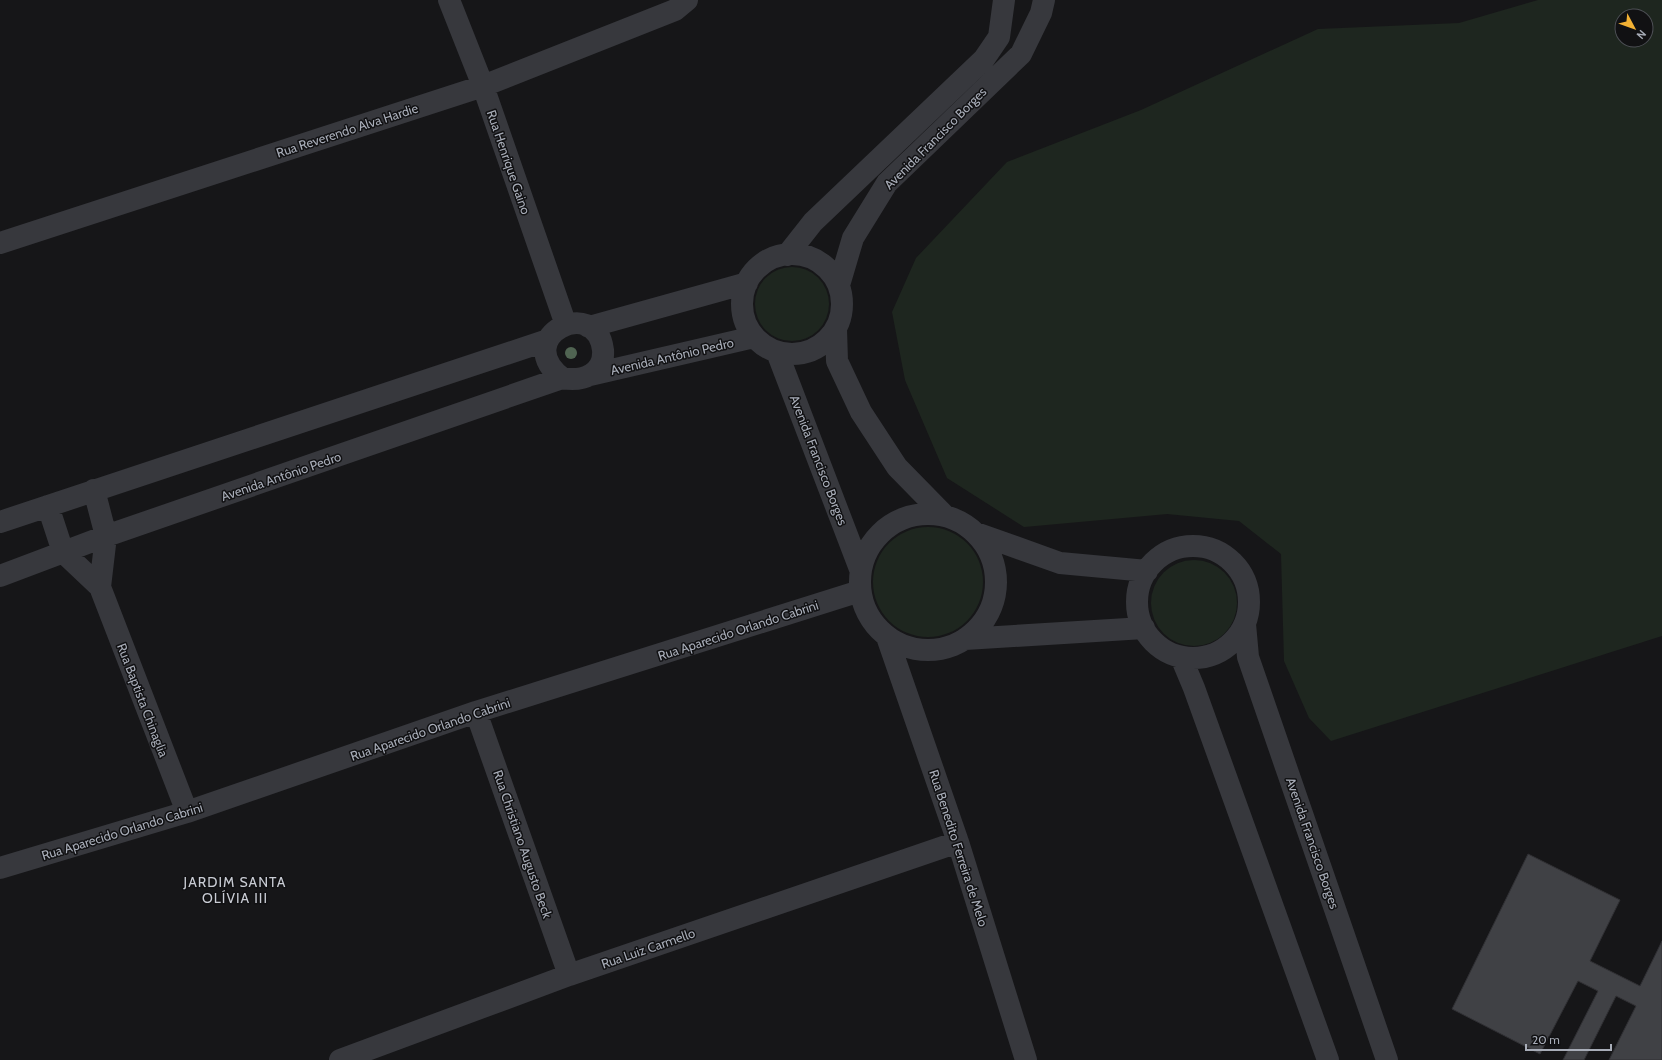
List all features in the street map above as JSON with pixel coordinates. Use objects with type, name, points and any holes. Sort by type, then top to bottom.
[{"type":"street","name":"Rua Henrique Gaino","points":[[449,0],[483,86],[566,325]]},
{"type":"street","name":"Rua Reverendo Alva Hardie","points":[[0,243],[483,86],[675,10],[687,0]]},
{"type":"street","name":"Avenida Francisco Borges","points":[[787,254],[813,222],[984,59],[999,37],[1004,0]]},
{"type":"street","name":"Avenida Francisco Borges","points":[[839,285],[853,238],[887,183],[1021,54],[1041,13],[1044,0]]},
{"type":"street","points":[[948,93],[964,109]]},
{"type":"street","points":[[787,254],[804,256],[820,263],[831,272],[839,285],[842,300],[841,315],[836,329],[825,342],[810,351],[794,354],[777,352],[754,338],[747,326],[743,312],[743,297],[747,283],[757,269],[771,260],[787,254]]},
{"type":"street","points":[[589,327],[747,283]]},
{"type":"street","points":[[571,323],[581,323],[589,327],[597,333],[601,342],[603,352],[601,362],[590,375],[577,380],[562,378],[550,366],[547,358],[546,349],[548,340],[561,326],[571,323]]},
{"type":"street","points":[[836,329],[837,362],[861,412],[897,467],[944,516]]},
{"type":"street","name":"Avenida Antônio Pedro","points":[[590,375],[754,338]]},
{"type":"street","points":[[0,522],[548,340]]},
{"type":"street","name":"Avenida Francisco Borges","points":[[777,352],[860,569]]},
{"type":"street","name":"Avenida Antônio Pedro","points":[[0,576],[106,536],[562,378]]},
{"type":"street","points":[[94,490],[106,536]]},
{"type":"street","points":[[48,506],[63,552]]},
{"type":"street","points":[[922,514],[944,516],[961,522],[976,534],[988,550],[995,569],[995,589],[990,608],[980,626],[965,639],[946,648],[926,650],[905,647],[887,637],[874,624],[865,609],[860,591],[860,569],[868,548],[882,531],[901,519],[922,514]]},
{"type":"street","points":[[976,534],[1060,563],[1147,571]]},
{"type":"street","name":"Rua Baptista Chinaglia","points":[[100,587],[106,536]]},
{"type":"street","points":[[1194,546],[1212,548],[1228,557],[1241,571],[1248,588],[1250,606],[1245,624],[1235,640],[1219,652],[1201,658],[1181,657],[1166,651],[1154,641],[1144,628],[1139,614],[1137,599],[1140,585],[1147,571],[1159,558],[1175,549],[1194,546]]},
{"type":"street","name":"Rua Baptista Chinaglia","points":[[63,552],[100,587],[186,812]]},
{"type":"street","name":"Rua Aparecido Orlando Cabrini","points":[[0,868],[186,812],[476,712],[860,591]]},
{"type":"street","name":"Avenida Francisco Borges","points":[[1245,624],[1248,657],[1387,1060]]},
{"type":"street","points":[[965,639],[1144,628]]},
{"type":"street","name":"Rua Benedito Ferreira de Melo","points":[[887,637],[958,842],[1026,1060]]},
{"type":"street","points":[[1181,657],[1194,688],[1328,1060]]},
{"type":"street","name":"Rua Christiano Augusto Beck","points":[[476,712],[569,975]]},
{"type":"street","name":"Rua Luiz Carmello","points":[[340,1060],[569,975],[958,842]]},
{"type":"shaded area","points":[[1538,0],[1662,0],[1662,636],[1331,741],[1309,718],[1284,661],[1281,554],[1239,521],[1167,514],[1024,527],[947,478],[905,380],[892,312],[916,258],[1007,162],[1141,110],[1318,29],[1459,23]]},
{"type":"shaded area","points":[[792,267],[806,270],[818,278],[826,290],[829,304],[826,318],[818,330],[806,338],[792,341],[778,338],[766,330],[758,318],[755,304],[758,290],[766,278],[778,270]]},
{"type":"shaded area","points":[[928,527],[949,531],[959,536],[967,543],[974,551],[979,561],[983,582],[979,603],[974,613],[967,621],[959,628],[949,633],[928,637],[907,633],[897,628],[889,621],[882,613],[877,603],[873,582],[877,561],[882,551],[889,543],[897,536],[907,531]]},
{"type":"shaded area","points":[[1194,560],[1210,563],[1218,567],[1230,579],[1234,587],[1237,603],[1234,619],[1230,627],[1218,639],[1210,643],[1194,646],[1178,643],[1170,639],[1158,627],[1154,619],[1151,603],[1154,587],[1158,579],[1170,567],[1178,563]]},
{"type":"building","points":[[1528,854],[1620,900],[1590,961],[1640,986],[1662,941],[1662,1060],[1609,1060],[1636,1006],[1616,996],[1584,1060],[1563,1060],[1598,991],[1578,981],[1540,1054],[1452,1009]]},
{"type":"district","name":"JARDIM SANTA OLÍVIA III","points":[[235,890]]}]
